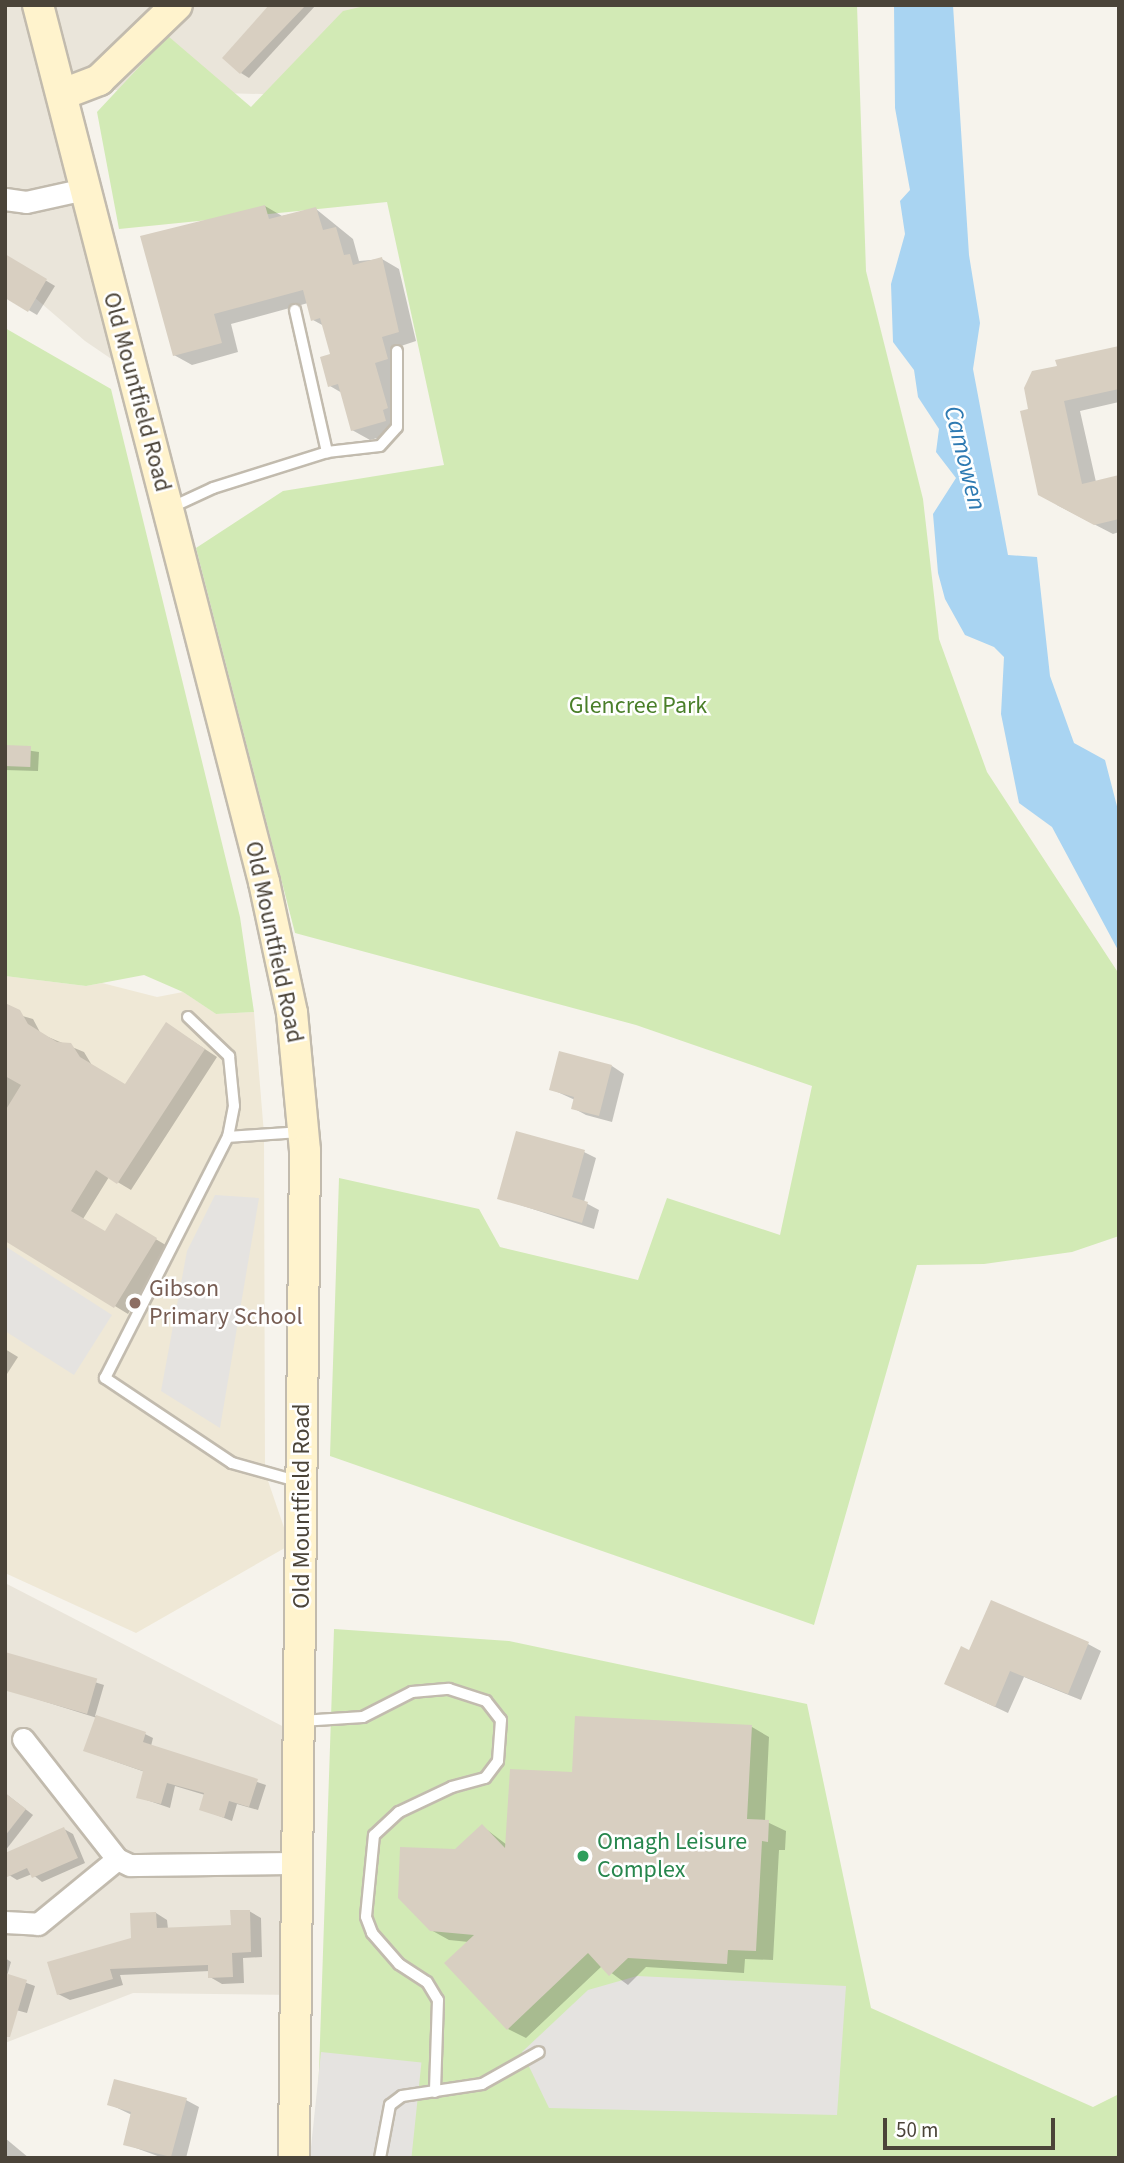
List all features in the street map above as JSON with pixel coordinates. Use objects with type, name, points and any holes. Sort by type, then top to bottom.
[{"type":"street","name":"Old Mountfield Road","points":[[38,5],[264,881],[292,1013],[305,1132],[295,2158]]},
{"type":"street","points":[[63,94],[99,80],[177,5]]},
{"type":"street","points":[[5,199],[26,202],[84,189]]},
{"type":"street","points":[[23,1740],[117,1859],[130,1865],[299,1863]]},
{"type":"street","points":[[5,1922],[38,1924],[117,1859]]},
{"type":"lane","points":[[295,310],[327,452]]},
{"type":"lane","points":[[167,509],[213,488],[327,452],[380,446],[397,427],[397,351]]},
{"type":"lane","points":[[188,1017],[229,1056],[234,1106],[228,1137],[105,1378],[232,1463],[303,1483]]},
{"type":"lane","points":[[228,1137],[305,1132]]},
{"type":"lane","points":[[301,1721],[363,1717],[412,1692],[449,1689],[486,1701],[501,1720],[498,1761],[485,1778],[452,1787],[399,1812],[374,1835],[366,1917],[372,1933],[399,1965],[427,1982],[438,2000],[435,2092]]},
{"type":"lane","points":[[380,2158],[390,2105],[402,2096],[482,2084],[539,2052]]},
{"type":"shaded area","points":[[5,5],[813,5],[295,95],[80,89],[70,193],[132,373],[85,341],[5,272]]},
{"type":"shaded area","name":"Gibson Primary School","points":[[5,976],[86,986],[102,983],[157,997],[183,992],[216,1014],[254,1012],[264,1134],[265,1472],[290,1545],[136,1633],[5,1573]]},
{"type":"shaded area","points":[[215,1195],[259,1198],[220,1428],[161,1391],[187,1251]]},
{"type":"shaded area","points":[[5,1246],[112,1315],[74,1375],[5,1331]]},
{"type":"shaded area","points":[[5,1583],[286,1728],[298,1995],[133,1993],[5,2043]]},
{"type":"shaded area","points":[[637,1976],[846,1986],[837,2115],[549,2108],[522,2052],[588,1990]]},
{"type":"shaded area","points":[[321,2052],[421,2063],[411,2158],[310,2157]]},
{"type":"green space","name":"Glencree Park","points":[[369,5],[857,5],[866,271],[923,499],[939,639],[987,772],[1119,974],[1119,1236],[1072,1252],[984,1264],[917,1265],[814,1625],[330,1456],[339,1178],[479,1209],[500,1247],[638,1280],[667,1198],[780,1235],[812,1086],[636,1025],[295,933],[196,548],[283,491],[444,465],[387,202],[119,229],[97,112],[168,36],[251,107],[343,11]]},
{"type":"green space","points":[[5,328],[111,389],[240,917],[254,1012],[216,1014],[183,992],[144,975],[86,986],[5,976]]},
{"type":"green space","name":"Omagh Leisure Complex","points":[[334,1629],[509,1641],[807,1704],[871,2008],[1093,2107],[1119,2094],[1119,2158],[316,2158]]},
{"type":"water","name":"Camowen","points":[[894,5],[953,5],[969,255],[980,323],[973,369],[1008,555],[1037,557],[1050,676],[1074,743],[1105,760],[1119,814],[1119,952],[1052,827],[1019,803],[1001,714],[1004,657],[994,647],[965,635],[945,599],[938,573],[933,514],[956,478],[936,452],[939,429],[918,397],[914,370],[893,342],[891,284],[905,234],[900,201],[910,190],[895,108]]},
{"type":"building","points":[[269,5],[306,5],[240,74],[222,58]]},
{"type":"building","points":[[265,205],[269,219],[316,207],[323,230],[336,227],[344,255],[350,254],[353,265],[382,257],[399,332],[382,337],[388,359],[375,363],[388,408],[383,410],[386,421],[351,431],[338,384],[328,387],[320,357],[330,354],[320,318],[311,321],[303,290],[214,314],[222,343],[173,356],[140,236]]},
{"type":"building","points":[[5,254],[47,279],[28,312],[5,298]]},
{"type":"building","points":[[1119,346],[1119,389],[1064,401],[1082,484],[1119,475],[1119,519],[1094,525],[1038,495],[1020,411],[1028,409],[1024,388],[1032,371],[1057,366],[1055,360]]},
{"type":"building","points":[[5,745],[31,746],[30,767],[5,766]]},
{"type":"building","points":[[5,1003],[20,1010],[28,1024],[57,1042],[71,1043],[80,1057],[125,1084],[166,1022],[205,1049],[117,1184],[96,1170],[71,1211],[105,1231],[116,1213],[157,1238],[114,1308],[5,1241],[5,1111],[21,1085],[5,1076]]},
{"type":"building","points":[[559,1051],[612,1065],[599,1116],[571,1109],[574,1097],[549,1090]]},
{"type":"building","points":[[516,1131],[585,1150],[572,1197],[588,1202],[582,1223],[497,1199]]},
{"type":"building","points":[[991,1600],[1089,1642],[1068,1694],[1010,1671],[995,1707],[944,1684],[961,1646],[969,1650]]},
{"type":"building","points":[[5,1652],[97,1678],[87,1714],[5,1690]]},
{"type":"building","points":[[96,1715],[146,1732],[143,1742],[258,1779],[249,1807],[229,1801],[224,1818],[199,1810],[204,1793],[167,1783],[161,1804],[136,1798],[143,1771],[83,1751]]},
{"type":"building","name":"Omagh Leisure Complex","points":[[575,1716],[752,1725],[747,1819],[769,1820],[768,1842],[762,1841],[756,1951],[728,1950],[727,1964],[628,1958],[609,1976],[588,1953],[507,2030],[444,1963],[474,1935],[430,1931],[398,1898],[400,1847],[455,1849],[482,1824],[505,1848],[510,1769],[572,1772]]},
{"type":"building","points":[[5,1793],[26,1809],[5,1836]]},
{"type":"building","points":[[64,1827],[78,1858],[32,1878],[27,1868],[5,1878],[5,1853]]},
{"type":"building","points":[[230,1910],[250,1910],[251,1952],[232,1953],[233,1977],[208,1978],[208,1965],[110,1969],[113,1979],[57,1995],[47,1962],[131,1938],[130,1913],[156,1912],[157,1928],[231,1925]]},
{"type":"building","points":[[5,1973],[27,1980],[10,2037],[5,2037]]},
{"type":"building","points":[[114,2079],[187,2098],[171,2157],[123,2145],[131,2112],[107,2105]]},
{"type":"place","name":"Gibson Primary School","points":[[135,1303]]},
{"type":"place","name":"Omagh Leisure Complex","points":[[583,1856]]}]
